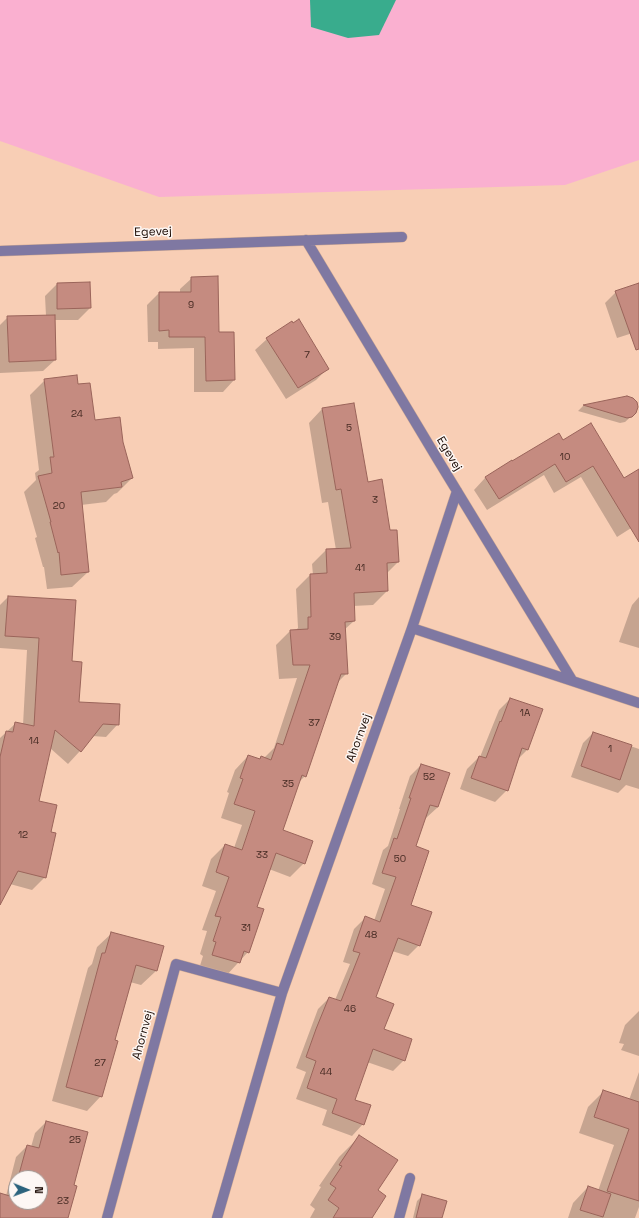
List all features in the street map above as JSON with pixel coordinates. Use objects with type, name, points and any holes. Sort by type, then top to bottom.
[{"type":"street","name":"Egevej","points":[[0,251],[402,237]]},
{"type":"street","name":"Egevej","points":[[306,240],[456,491],[572,680]]},
{"type":"street","name":"Ahornvej","points":[[217,1218],[282,993],[412,628],[456,491]]},
{"type":"street","points":[[412,628],[639,703]]},
{"type":"street","name":"Ahornvej","points":[[107,1218],[176,964],[282,993]]},
{"type":"street","points":[[399,1218],[410,1178]]},
{"type":"shaded area","points":[[0,0],[639,0],[639,160],[565,185],[159,197],[0,141]]},
{"type":"water","points":[[310,0],[396,0],[379,35],[348,38],[311,27]]},
{"type":"building","points":[[218,276],[219,332],[234,332],[235,380],[206,381],[205,337],[169,337],[169,330],[159,331],[159,292],[191,292],[191,277]]},
{"type":"building","points":[[90,282],[91,308],[57,309],[57,283]]},
{"type":"building","points":[[639,283],[639,349],[636,350],[615,291]]},
{"type":"building","points":[[55,315],[56,360],[9,362],[7,316]]},
{"type":"building","points":[[299,319],[329,369],[298,388],[266,338],[292,321],[293,323]]},
{"type":"building","points":[[77,375],[78,384],[90,383],[95,420],[120,417],[123,442],[133,478],[121,482],[122,487],[81,492],[89,572],[61,575],[59,552],[58,553],[38,476],[52,473],[50,457],[54,457],[44,379]]},
{"type":"building","points":[[627,396],[633,398],[637,402],[638,407],[636,413],[632,417],[627,418],[583,405]]},
{"type":"building","points":[[354,403],[368,482],[382,479],[390,530],[397,530],[399,562],[387,563],[388,591],[354,593],[355,621],[345,622],[348,674],[341,674],[306,777],[302,775],[283,830],[313,841],[305,864],[276,853],[257,907],[264,909],[249,953],[244,951],[240,963],[212,955],[216,942],[213,941],[221,917],[215,916],[229,877],[216,872],[225,844],[242,850],[255,811],[234,804],[243,779],[240,778],[248,755],[260,759],[261,756],[271,760],[277,743],[283,745],[310,665],[293,665],[290,630],[308,629],[308,617],[311,617],[310,574],[327,573],[326,549],[351,548],[341,489],[336,490],[322,408]]},
{"type":"building","points":[[591,423],[624,478],[639,469],[639,542],[593,466],[566,482],[555,464],[499,499],[485,477],[559,433],[563,440]]},
{"type":"building","points":[[8,596],[76,600],[72,661],[82,662],[79,702],[120,704],[119,725],[103,724],[81,752],[55,730],[39,801],[57,805],[51,832],[56,833],[46,878],[18,871],[0,905],[0,757],[6,731],[13,732],[15,722],[34,726],[39,638],[5,636]]},
{"type":"building","points":[[510,698],[543,709],[528,750],[522,748],[508,791],[471,778],[479,756],[486,758]]},
{"type":"building","points":[[593,732],[632,745],[620,780],[581,766]]},
{"type":"building","points":[[421,764],[450,773],[438,807],[430,805],[416,846],[429,851],[411,905],[432,912],[420,946],[398,938],[376,997],[394,1004],[384,1029],[412,1039],[405,1061],[373,1049],[355,1100],[371,1105],[364,1125],[332,1113],[337,1099],[307,1088],[316,1061],[306,1057],[329,997],[341,1001],[360,953],[353,951],[365,916],[380,922],[396,877],[382,873],[394,838],[397,839]]},
{"type":"building","points":[[111,932],[164,946],[157,971],[136,965],[115,1040],[118,1041],[102,1097],[66,1087],[102,953],[105,953]]},
{"type":"building","points":[[603,1090],[639,1102],[639,1201],[607,1191],[629,1129],[594,1117]]},
{"type":"building","points":[[46,1121],[88,1132],[74,1185],[77,1186],[68,1218],[0,1218],[0,1193],[8,1195],[8,1210],[48,1210],[48,1170],[20,1170],[27,1145],[39,1148]]},
{"type":"building","points":[[359,1135],[398,1160],[378,1190],[386,1196],[372,1218],[333,1218],[339,1208],[328,1200],[336,1188],[330,1184],[342,1166],[339,1165]]},
{"type":"building","points":[[588,1186],[611,1194],[603,1217],[580,1210]]},
{"type":"building","points":[[422,1194],[447,1201],[442,1218],[416,1218]]}]
